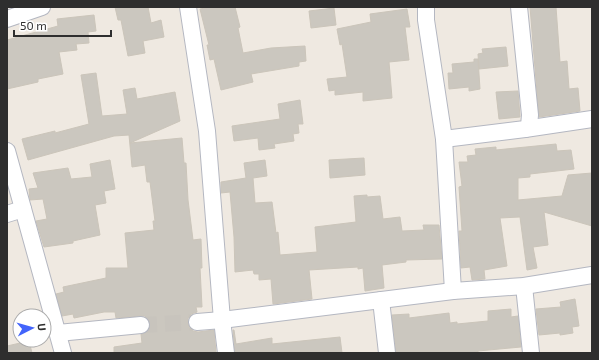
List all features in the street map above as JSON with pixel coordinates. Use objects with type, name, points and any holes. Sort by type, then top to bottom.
[{"type":"street","points":[[7,19],[42,7]]},
{"type":"street","points":[[188,7],[208,131],[222,320],[226,353]]},
{"type":"street","points":[[426,7],[444,139],[453,291]]},
{"type":"street","points":[[519,7],[530,115],[526,129]]},
{"type":"street","points":[[444,139],[592,119]]},
{"type":"street","points":[[7,151],[63,353]]},
{"type":"street","points":[[7,214],[23,209]]},
{"type":"street","points":[[197,322],[453,291],[524,286],[592,275]]},
{"type":"street","points":[[524,286],[531,353]]},
{"type":"street","points":[[380,300],[387,353]]},
{"type":"street","points":[[58,333],[141,325]]},
{"type":"building","points":[[115,7],[148,7],[151,23],[161,20],[164,37],[143,41],[145,53],[128,56],[121,20],[118,20]]},
{"type":"building","points":[[210,7],[235,7],[240,27],[238,28],[243,53],[271,48],[305,46],[306,61],[299,62],[299,66],[251,74],[253,82],[221,90],[214,59],[210,60],[207,45],[209,45],[200,9]]},
{"type":"building","points":[[530,7],[556,7],[560,62],[567,61],[569,89],[578,88],[580,111],[539,117]]},
{"type":"building","points":[[334,8],[336,25],[311,28],[309,11]]},
{"type":"building","points":[[407,9],[410,27],[405,27],[409,60],[389,62],[392,98],[363,101],[363,92],[335,95],[335,90],[329,91],[327,79],[347,77],[342,44],[340,45],[337,29],[371,22],[370,14]]},
{"type":"building","points":[[94,15],[96,31],[88,32],[89,43],[76,44],[77,50],[59,52],[63,74],[38,79],[38,82],[7,89],[7,40],[58,26],[57,19]]},
{"type":"building","points":[[506,47],[508,66],[479,69],[478,54],[483,53],[482,49]]},
{"type":"building","points":[[474,59],[478,59],[480,89],[469,91],[469,87],[449,89],[448,73],[453,73],[452,64],[474,62]]},
{"type":"building","points":[[96,73],[102,116],[127,114],[123,90],[135,88],[137,99],[175,92],[180,121],[130,143],[182,138],[184,163],[186,163],[188,200],[193,240],[201,239],[202,268],[200,268],[202,307],[196,307],[197,312],[191,314],[188,318],[188,323],[189,328],[193,331],[198,332],[214,330],[216,353],[114,353],[114,347],[142,343],[141,334],[146,333],[150,329],[150,324],[145,316],[116,318],[115,312],[104,312],[74,318],[73,314],[62,316],[56,294],[64,292],[63,287],[106,278],[106,268],[128,268],[125,233],[154,230],[153,221],[155,221],[150,182],[147,182],[145,165],[132,167],[129,135],[114,136],[28,160],[22,139],[55,131],[55,133],[89,124],[81,75]]},
{"type":"building","points":[[518,91],[520,117],[499,119],[496,92]]},
{"type":"building","points":[[300,100],[303,124],[298,124],[299,133],[293,134],[294,141],[274,144],[275,148],[259,150],[258,138],[234,141],[232,126],[280,119],[278,104]]},
{"type":"building","points":[[556,144],[557,151],[571,150],[574,169],[530,174],[530,177],[518,178],[518,200],[562,196],[568,175],[592,173],[592,226],[544,212],[548,245],[533,247],[537,268],[527,270],[520,217],[500,218],[507,266],[484,270],[485,279],[472,280],[470,267],[461,268],[459,231],[462,231],[459,187],[462,186],[459,162],[468,162],[467,156],[476,155],[475,149],[496,147],[496,150]]},
{"type":"building","points":[[364,158],[365,175],[330,178],[329,160]]},
{"type":"building","points":[[110,160],[115,189],[104,191],[106,203],[95,205],[100,235],[73,241],[73,243],[44,247],[36,221],[47,219],[43,199],[30,200],[29,189],[38,188],[33,173],[68,168],[71,179],[92,177],[90,164]]},
{"type":"building","points":[[265,160],[267,176],[253,178],[255,203],[272,202],[276,233],[278,232],[280,255],[317,252],[315,227],[356,222],[354,196],[367,195],[367,197],[380,196],[383,219],[400,217],[402,231],[424,230],[423,225],[439,225],[442,259],[406,260],[406,262],[382,265],[384,288],[365,291],[363,268],[309,270],[312,299],[273,304],[271,279],[259,280],[259,274],[254,274],[253,270],[235,272],[230,192],[221,193],[221,182],[246,178],[244,163]]},
{"type":"building","points":[[575,299],[579,326],[572,327],[573,333],[560,335],[560,333],[539,335],[536,309],[561,307],[560,302]]},
{"type":"building","points":[[511,309],[511,317],[518,316],[521,347],[470,353],[396,353],[392,315],[409,314],[409,318],[449,313],[450,323],[457,322],[457,324],[488,321],[488,311]]},
{"type":"building","points":[[233,330],[236,344],[272,338],[272,344],[340,337],[342,353],[235,353]]},
{"type":"building","points":[[12,345],[12,348],[31,348],[32,353],[7,353],[7,346]]},
{"type":"tunnel","points":[[141,325],[197,322]]}]
